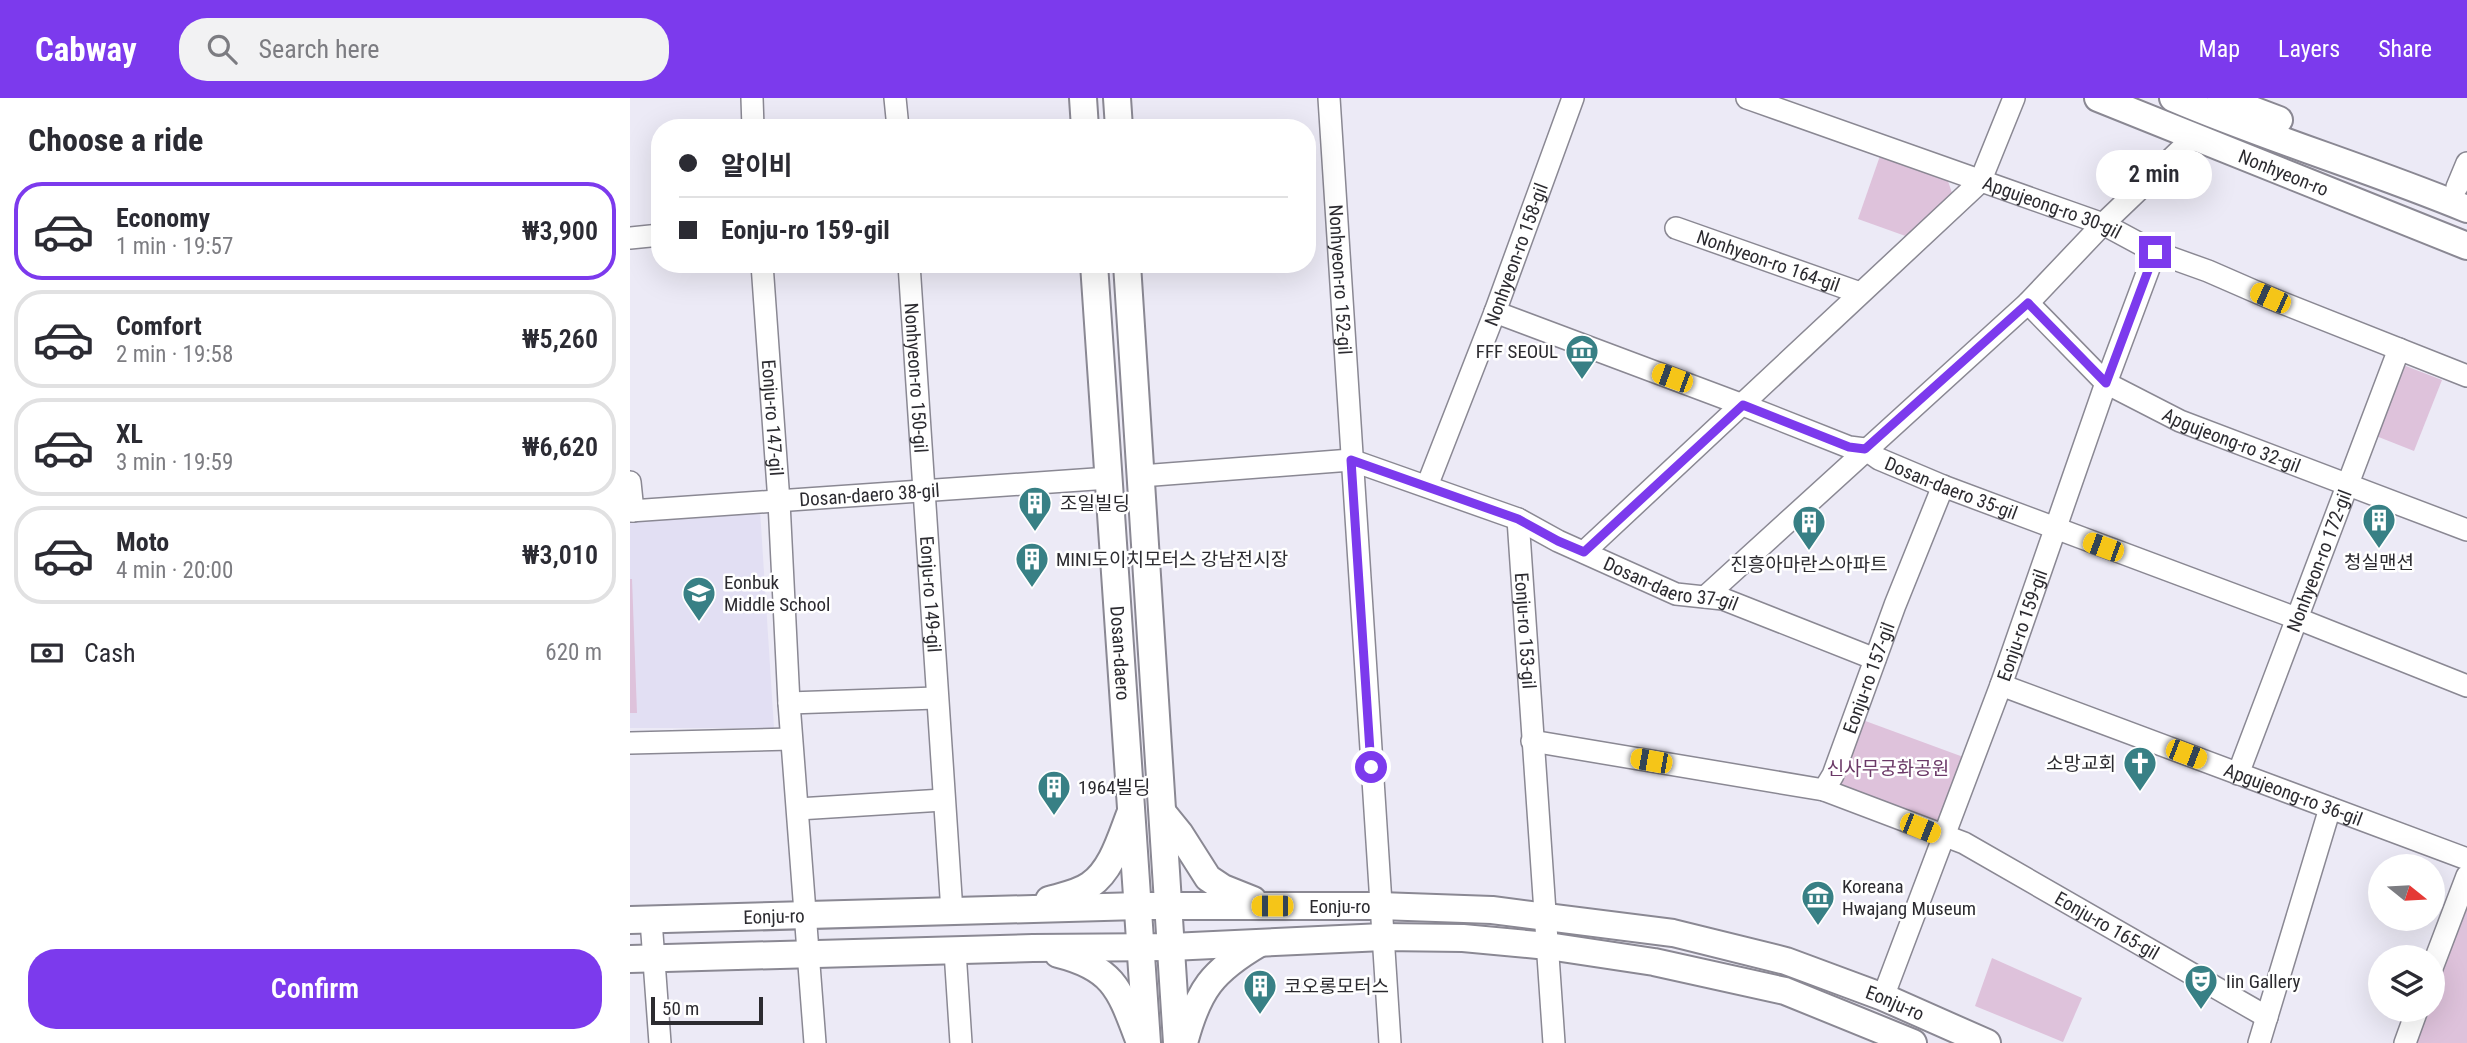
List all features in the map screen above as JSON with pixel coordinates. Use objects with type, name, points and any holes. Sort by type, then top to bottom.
[{"type":"main road","points":[[1083,98],[1084,119]]},
{"type":"main road","points":[[1117,98],[1118,119]]},
{"type":"main road","name":"Nonhyeon-ro","points":[[2098,98],[2467,246]]},
{"type":"main road","name":"Nonhyeon-ro","points":[[2125,98],[2218,136],[2467,228]]},
{"type":"main road","name":"Nonhyeon-ro","points":[[2173,98],[2407,185],[2464,196]]},
{"type":"main road","points":[[2225,99],[2464,196]]},
{"type":"main road","name":"Dosan-daero","points":[[1095,273],[1147,1043]]},
{"type":"main road","name":"Dosan-daero","points":[[1129,273],[1177,1043]]},
{"type":"main road","points":[[1018,909],[1080,890],[1091,884],[1104,871],[1132,809]]},
{"type":"main road","points":[[1163,813],[1208,878],[1223,888],[1272,906]]},
{"type":"main road","name":"Eonju-ro","points":[[641,920],[1139,906],[1380,906],[1492,910],[1685,936],[1786,961],[1883,997],[1987,1043]]},
{"type":"main road","name":"Eonju-ro","points":[[642,959],[1033,948],[1171,947],[1382,937],[1463,938],[1548,946],[1654,962],[1785,992],[1867,1034],[1913,1043]]},
{"type":"main road","points":[[1184,1043],[1200,996],[1215,974],[1262,941]]},
{"type":"main road","points":[[1033,948],[1084,962],[1106,975],[1117,988],[1140,1043]]},
{"type":"street","points":[[752,98],[753,119]]},
{"type":"street","points":[[895,98],[897,119]]},
{"type":"street","name":"Nonhyeon-ro 152-gil","points":[[1329,98],[1390,1043]]},
{"type":"street","name":"Nonhyeon-ro 158-gil","points":[[1427,486],[1495,313],[1573,98]]},
{"type":"street","name":"Apgujeong-ro 30-gil","points":[[1747,98],[2103,224],[2155,252],[2467,376]]},
{"type":"street","name":"Nonhyeon-ro 164-gil","points":[[1584,552],[1980,182],[2014,98]]},
{"type":"street","points":[[1705,597],[2028,303],[2103,224],[2195,136]]},
{"type":"street","points":[[2464,196],[2467,163]]},
{"type":"street","name":"Nonhyeon-ro 164-gil","points":[[1676,228],[1860,293]]},
{"type":"street","points":[[630,238],[651,236]]},
{"type":"street","name":"Eonju-ro 159-gil","points":[[1883,997],[2001,685],[2106,383],[2155,252]]},
{"type":"street","name":"Eonju-ro 147-gil","points":[[763,273],[779,502],[791,739],[815,1043]]},
{"type":"street","name":"Nonhyeon-ro 150-gil","points":[[910,273],[923,490]]},
{"type":"street","name":"Apgujeong-ro 32-gil","points":[[2028,303],[2106,383],[2180,421],[2467,530]]},
{"type":"street","name":"Dosan-daero 35-gil","points":[[1495,313],[1849,447],[1865,449],[1879,459],[1943,486],[2296,618],[2467,686]]},
{"type":"street","name":"Nonhyeon-ro 172-gil","points":[[2238,774],[2399,349]]},
{"type":"street","name":"Dosan-daero 37-gil","points":[[1141,477],[1351,460],[1518,519],[1558,541],[1676,594],[1723,599],[1875,659]]},
{"type":"street","name":"Dosan-daero 38-gil","points":[[631,511],[1109,478]]},
{"type":"street","points":[[630,482],[631,511]]},
{"type":"street","name":"Eonju-ro 157-gil","points":[[1824,790],[1833,775],[1943,486]]},
{"type":"street","name":"Eonju-ro 149-gil","points":[[923,490],[952,912]]},
{"type":"street","name":"Eonju-ro 153-gil","points":[[1518,519],[1554,1043]]},
{"type":"street","name":"Apgujeong-ro 36-gil","points":[[2001,685],[2467,859]]},
{"type":"street","points":[[789,703],[936,698]]},
{"type":"street","points":[[630,743],[791,739]]},
{"type":"street","points":[[1532,741],[1824,790],[1944,838]]},
{"type":"street","points":[[798,809],[943,800]]},
{"type":"street","points":[[2259,1043],[2330,808]]},
{"type":"street","name":"Eonju-ro 165-gil","points":[[1944,838],[1964,843],[2266,1017]]},
{"type":"street","points":[[2441,945],[2467,876]]},
{"type":"street","points":[[641,920],[642,959],[660,1043]]},
{"type":"street","points":[[955,951],[961,1043]]},
{"type":"street","points":[[2404,1043],[2412,1022]]},
{"type":"shaded area","name":"Eonbuk Middle School","points":[[760,510],[774,728],[630,728],[630,517]]},
{"type":"green space","points":[[1881,153],[1946,175],[1954,199],[1911,238],[1858,219]]},
{"type":"green space","points":[[2398,363],[2442,380],[2414,451],[2371,434]]},
{"type":"green space","points":[[632,579],[637,713],[630,713]]},
{"type":"green space","name":"신사무궁화공원","points":[[1860,719],[1966,758],[1941,825],[1835,787]]},
{"type":"green space","points":[[2467,899],[2467,1043],[2413,1043],[2421,1022],[2445,1022],[2445,959]]},
{"type":"green space","points":[[1992,958],[2082,998],[2063,1042],[1975,1006]]},
{"type":"place","name":"FFF SEOUL","points":[[1582,381]]},
{"type":"place","name":"조일빌딩","points":[[1035,533]]},
{"type":"place","name":"청실맨션","points":[[2379,550]]},
{"type":"place","name":"진흥아마란스아파트","points":[[1809,552]]},
{"type":"place","name":"MINI도이치모터스 강남전시장","points":[[1032,589]]},
{"type":"place","name":"Eonbuk Middle School","points":[[699,623]]},
{"type":"place","name":"소망교회","points":[[2140,793]]},
{"type":"place","name":"1964빌딩","points":[[1054,817]]},
{"type":"place","name":"Koreana Hwajang Museum","points":[[1818,927]]},
{"type":"place","name":"Iin Gallery","points":[[2201,1011]]},
{"type":"place","name":"코오롱모터스","points":[[1260,1016]]},
{"type":"route","points":[[1371,767],[1351,460],[1518,519],[1584,552],[1743,405],[1849,447],[1865,449],[2028,303],[2106,383],[2155,252]]}]
